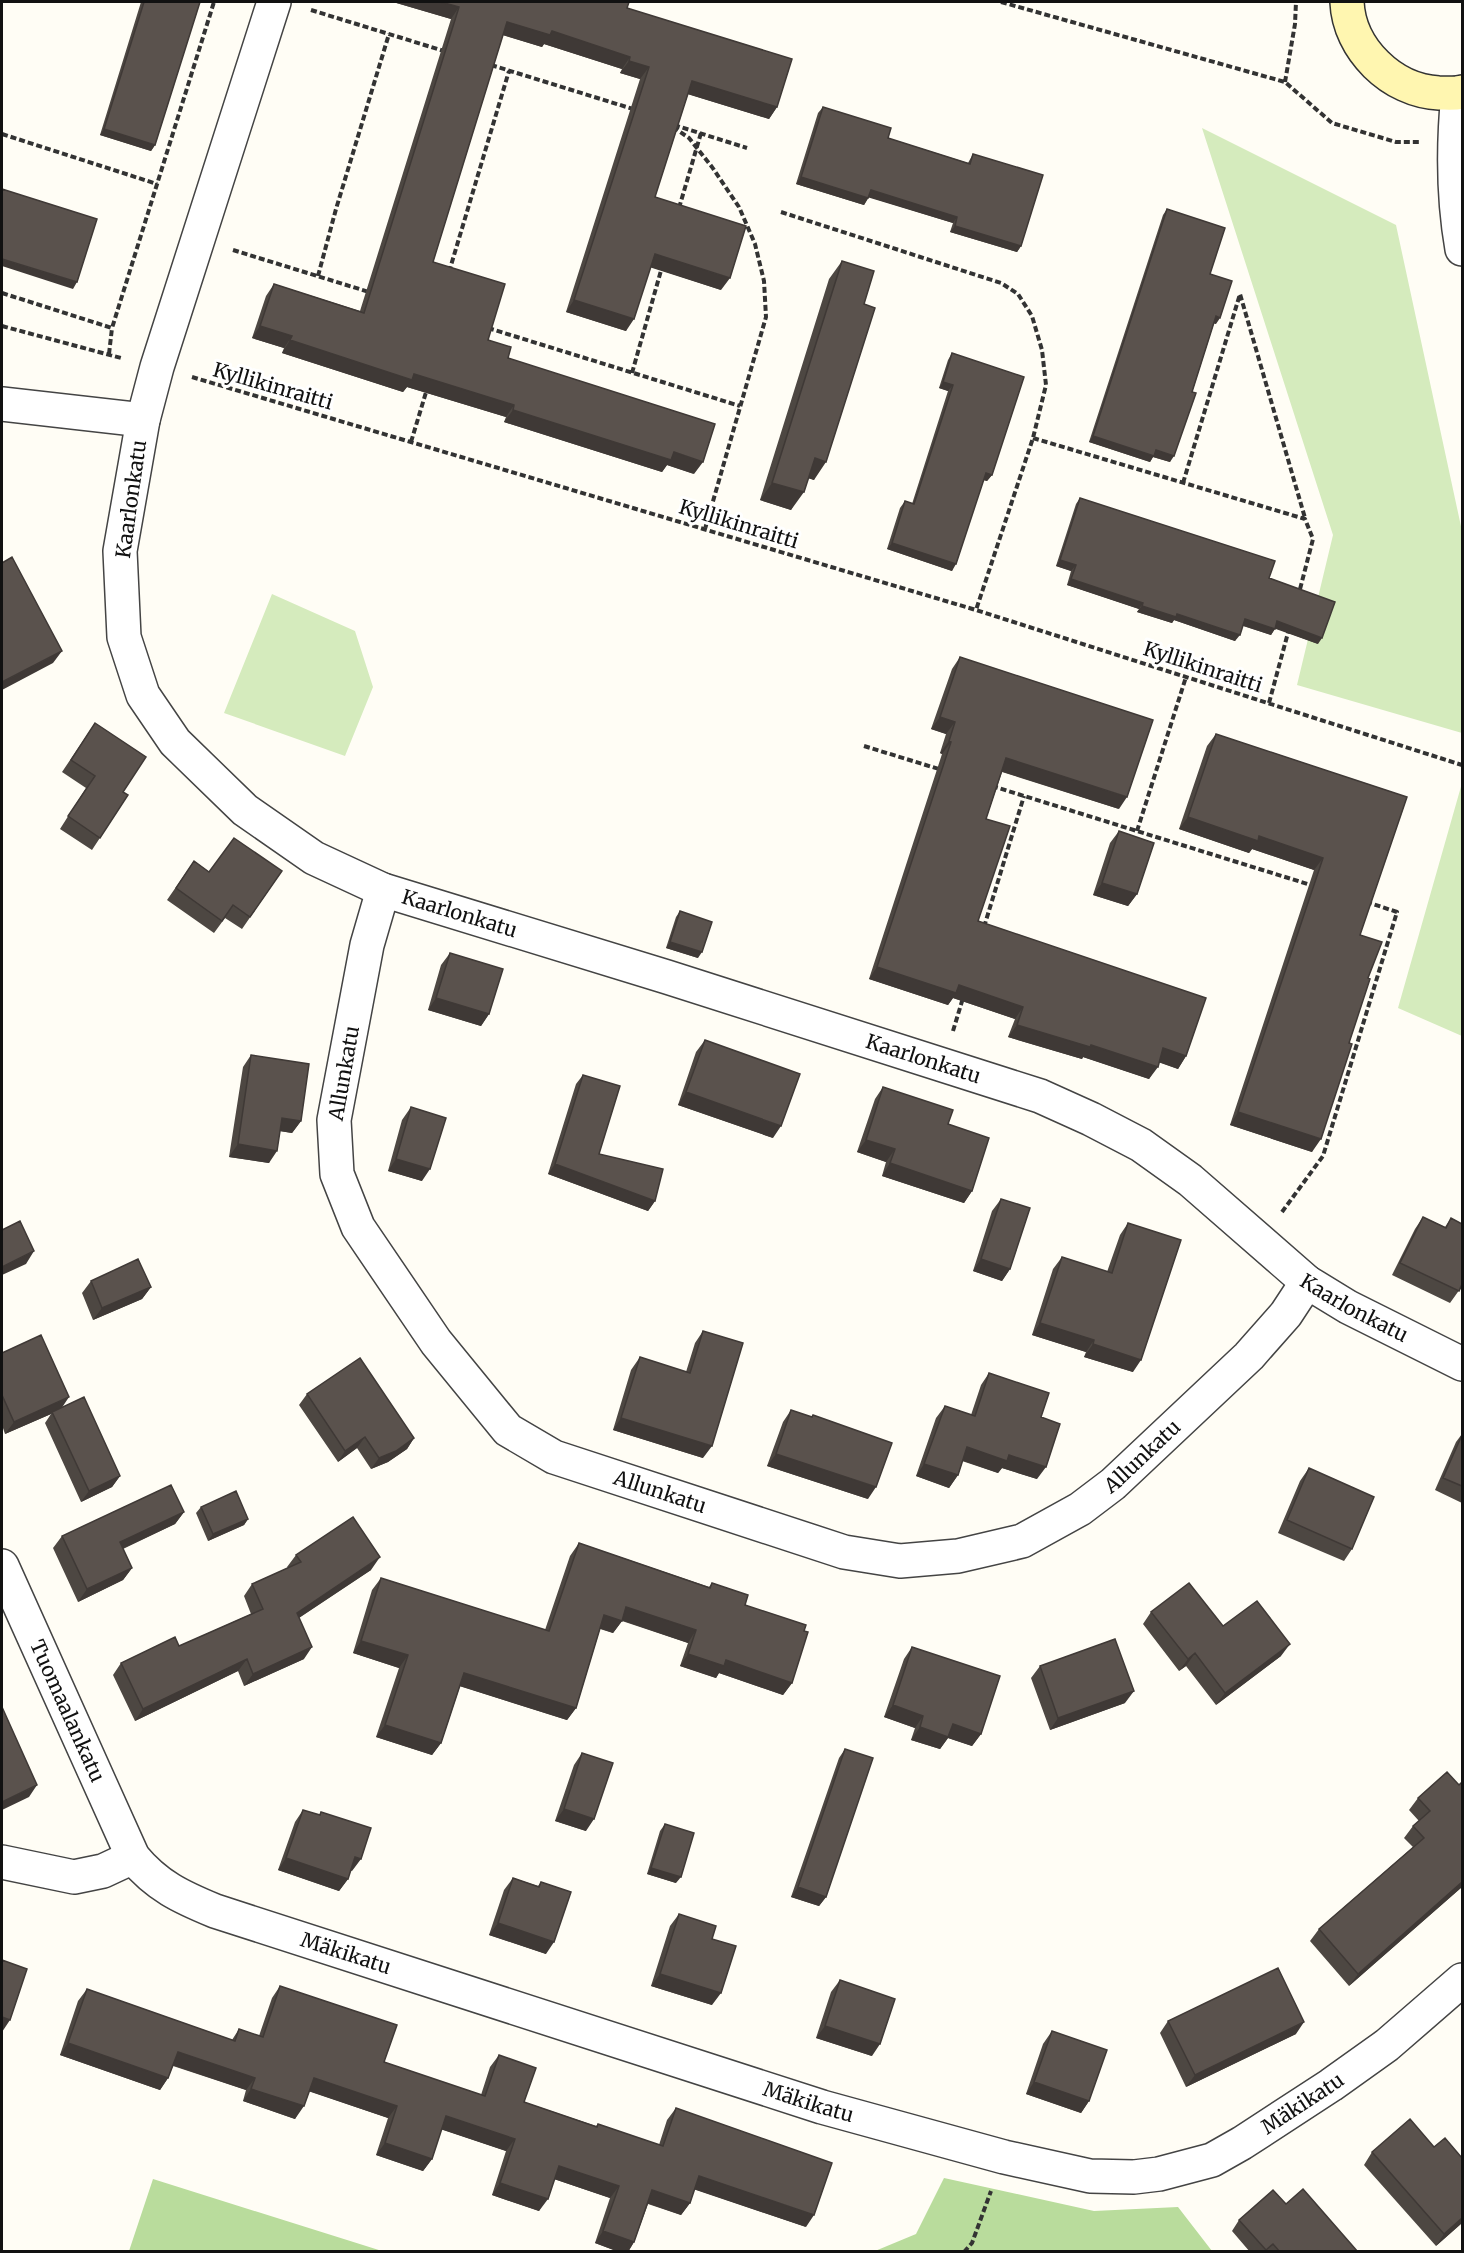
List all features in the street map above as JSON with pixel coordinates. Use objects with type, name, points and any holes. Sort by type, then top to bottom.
[{"type":"main road","points":[[1347,2],[1347,14],[1358,42],[1376,65],[1400,83],[1428,92],[1460,93]]},
{"type":"street","name":"Kaarlonkatu","points":[[274,2],[157,367],[143,420],[120,551],[124,637],[143,695],[176,742],[245,810],[314,858],[383,890],[1040,1096],[1091,1119],[1141,1145],[1190,1180],[1307,1282],[1348,1307],[1462,1364]]},
{"type":"street","points":[[1460,93],[1454,142],[1462,249]]},
{"type":"street","points":[[2,404],[143,420]]},
{"type":"street","name":"Allunkatu","points":[[383,890],[367,945],[334,1120],[337,1174],[358,1227],[436,1342],[508,1430],[554,1457],[844,1552],[900,1561],[957,1556],[1022,1541],[1080,1509],[1113,1484],[1249,1356],[1286,1314],[1307,1282]]},
{"type":"street","name":"Tuomaalankatu","points":[[2,1566],[133,1857]]},
{"type":"street","points":[[2,1862],[74,1877],[103,1871],[133,1857]]},
{"type":"street","name":"Mäkikatu","points":[[133,1857],[144,1870],[171,1892],[215,1911],[822,2107],[1004,2157],[1090,2176],[1134,2177],[1159,2174],[1212,2160],[1331,2085],[1387,2045],[1462,1980]]},
{"type":"path","points":[[109,354],[112,328],[214,2]]},
{"type":"path","points":[[1001,2],[1285,82],[1332,123],[1395,142]]},
{"type":"path","points":[[1285,82],[1295,24],[1296,2]]},
{"type":"path","points":[[305,8],[454,54]]},
{"type":"path","points":[[318,276],[389,34]]},
{"type":"path","points":[[487,64],[639,111]]},
{"type":"path","points":[[447,280],[509,71]]},
{"type":"path","points":[[705,529],[766,317],[764,281],[755,244],[739,207],[689,138],[665,122],[747,148]]},
{"type":"path","points":[[677,215],[700,133]]},
{"type":"path","points":[[2,134],[157,184]]},
{"type":"path","points":[[781,212],[1001,282],[1018,294],[1032,316],[1042,350],[1046,385],[1033,438],[976,610]]},
{"type":"path","points":[[198,239],[372,292]]},
{"type":"path","points":[[632,373],[664,260]]},
{"type":"path","points":[[2,293],[112,328]]},
{"type":"path","points":[[1184,483],[1240,294],[1305,519],[1313,539],[1298,594]]},
{"type":"path","name":"Kyllikinraitti","points":[[2,326],[157,367],[976,610],[1462,765]]},
{"type":"path","points":[[480,326],[740,406]]},
{"type":"path","points":[[411,442],[428,385]]},
{"type":"path","points":[[1033,438],[1305,519]]},
{"type":"path","points":[[1269,703],[1289,627]]},
{"type":"path","points":[[1137,831],[1186,677]]},
{"type":"path","points":[[864,746],[944,771]]},
{"type":"path","points":[[990,785],[1318,887]]},
{"type":"path","points":[[983,931],[1024,796]]},
{"type":"path","points":[[1261,1242],[1323,1156],[1397,912],[1363,901]]},
{"type":"path","points":[[943,1066],[966,987]]},
{"type":"path","points":[[964,2252],[972,2243],[1004,2157]]},
{"type":"green space","points":[[1202,128],[1396,225],[1462,531],[1462,733],[1297,685],[1333,535]]},
{"type":"green space","points":[[272,594],[355,631],[373,687],[345,756],[224,713]]},
{"type":"green space","points":[[1462,783],[1462,1036],[1398,1008]]},
{"type":"green space","points":[[944,2178],[1094,2211],[1178,2207],[1212,2251],[875,2251],[916,2234]]},
{"type":"green space","points":[[153,2179],[382,2251],[129,2251]]},
{"type":"building","points":[[144,2],[200,2],[155,145],[104,129]]},
{"type":"building","points":[[441,2],[629,2],[627,8],[792,59],[777,107],[692,81],[655,197],[746,226],[730,278],[655,254],[634,319],[574,300],[649,67],[629,61],[630,57],[552,31],[550,35],[507,22],[433,262],[505,284],[488,340],[511,347],[508,358],[715,424],[703,462],[674,452],[671,460],[513,410],[514,405],[414,374],[412,380],[290,340],[292,336],[260,326],[274,284],[364,313],[459,7]]},
{"type":"building","points":[[823,107],[891,128],[888,138],[970,164],[973,154],[1043,175],[1021,246],[955,226],[957,217],[871,190],[868,198],[801,177]]},
{"type":"building","points":[[2,189],[97,219],[77,282],[2,259]]},
{"type":"building","points":[[1167,209],[1225,228],[1210,274],[1232,281],[1220,318],[1216,316],[1192,392],[1196,393],[1174,456],[1156,450],[1154,456],[1093,436]]},
{"type":"building","points":[[842,261],[874,271],[864,304],[875,308],[826,462],[815,458],[804,492],[772,483]]},
{"type":"building","points":[[952,353],[1024,377],[992,475],[986,473],[956,564],[892,543],[905,501],[914,504],[953,385],[943,382]]},
{"type":"building","points":[[1080,498],[1275,561],[1269,578],[1335,602],[1322,638],[1277,621],[1275,629],[1245,619],[1240,635],[1177,614],[1176,617],[1142,606],[1143,603],[1071,579],[1076,565],[1060,560]]},
{"type":"building","points":[[12,557],[62,651],[2,682],[2,563]]},
{"type":"building","points":[[960,657],[1153,720],[1127,797],[1006,758],[986,819],[1010,826],[978,921],[1206,998],[1186,1056],[1163,1048],[1158,1067],[1091,1045],[1090,1047],[1017,1025],[1023,1007],[959,985],[956,993],[877,967],[951,742],[949,741],[955,722],[940,717]]},
{"type":"building","points":[[95,723],[146,757],[123,792],[128,795],[100,838],[68,816],[95,776],[71,760]]},
{"type":"building","points":[[1216,734],[1407,797],[1360,935],[1382,942],[1368,978],[1370,979],[1349,1043],[1352,1044],[1321,1139],[1238,1112],[1323,858],[1259,836],[1258,841],[1188,817]]},
{"type":"building","points":[[1119,831],[1154,843],[1137,894],[1102,883]]},
{"type":"building","points":[[234,838],[282,871],[250,917],[233,905],[222,921],[176,888],[194,861],[209,872]]},
{"type":"building","points":[[680,911],[712,922],[702,952],[670,942]]},
{"type":"building","points":[[450,953],[503,969],[489,1014],[436,998]]},
{"type":"building","points":[[705,1040],[800,1074],[781,1126],[686,1092]]},
{"type":"building","points":[[251,1055],[309,1064],[301,1121],[282,1118],[277,1151],[238,1144]]},
{"type":"building","points":[[583,1075],[620,1086],[599,1154],[663,1169],[655,1201],[555,1164]]},
{"type":"building","points":[[883,1087],[953,1110],[948,1124],[989,1138],[972,1191],[890,1163],[895,1149],[866,1140]]},
{"type":"building","points":[[411,1107],[446,1118],[430,1169],[396,1159]]},
{"type":"building","points":[[1001,1199],[1030,1208],[1010,1269],[981,1259]]},
{"type":"building","points":[[1423,1217],[1446,1228],[1451,1218],[1462,1224],[1462,1284],[1459,1291],[1400,1263]]},
{"type":"building","points":[[20,1221],[34,1251],[2,1267],[2,1230]]},
{"type":"building","points":[[1128,1223],[1181,1240],[1141,1360],[1093,1344],[1094,1340],[1040,1323],[1062,1257],[1112,1273]]},
{"type":"building","points":[[138,1259],[151,1287],[102,1308],[91,1281]]},
{"type":"building","points":[[703,1331],[743,1343],[712,1446],[621,1418],[640,1357],[690,1373]]},
{"type":"building","points":[[41,1335],[69,1397],[14,1422],[2,1395],[2,1353]]},
{"type":"building","points":[[360,1358],[414,1438],[396,1451],[379,1458],[365,1437],[345,1451],[307,1394]]},
{"type":"building","points":[[989,1373],[1049,1393],[1041,1417],[1060,1424],[1046,1467],[1009,1455],[1007,1461],[967,1447],[958,1475],[924,1464],[945,1406],[975,1416]]},
{"type":"building","points":[[84,1397],[120,1476],[89,1491],[52,1412]]},
{"type":"building","points":[[791,1410],[812,1417],[813,1415],[892,1443],[876,1487],[776,1454]]},
{"type":"building","points":[[1462,1435],[1462,1486],[1443,1478]]},
{"type":"building","points":[[1309,1468],[1374,1497],[1352,1549],[1287,1520]]},
{"type":"building","points":[[171,1485],[184,1512],[120,1542],[132,1568],[87,1589],[62,1536]]},
{"type":"building","points":[[236,1491],[248,1519],[213,1534],[201,1507]]},
{"type":"building","points":[[353,1517],[380,1557],[297,1613],[312,1647],[253,1674],[247,1659],[143,1709],[121,1663],[175,1637],[179,1646],[263,1609],[252,1584],[301,1562],[296,1555]]},
{"type":"building","points":[[579,1543],[710,1588],[712,1583],[748,1595],[745,1605],[806,1625],[804,1631],[808,1632],[792,1683],[726,1660],[724,1666],[688,1654],[696,1630],[626,1607],[622,1621],[604,1615],[576,1708],[464,1673],[441,1743],[385,1725],[408,1655],[361,1641],[381,1578],[549,1631]]},
{"type":"building","points":[[1189,1583],[1223,1626],[1257,1601],[1290,1644],[1225,1693],[1195,1653],[1188,1659],[1151,1612]]},
{"type":"building","points":[[1115,1639],[1134,1691],[1058,1718],[1040,1666]]},
{"type":"building","points":[[912,1647],[1000,1676],[981,1734],[953,1724],[948,1737],[920,1727],[923,1716],[893,1705]]},
{"type":"building","points":[[2,1707],[37,1785],[2,1802]]},
{"type":"building","points":[[845,1749],[873,1758],[826,1897],[798,1887]]},
{"type":"building","points":[[582,1753],[613,1763],[594,1819],[564,1809]]},
{"type":"building","points":[[1447,1772],[1459,1785],[1462,1782],[1462,1882],[1358,1974],[1319,1929],[1424,1838],[1413,1826],[1430,1811],[1418,1798]]},
{"type":"building","points":[[303,1810],[320,1815],[321,1812],[371,1828],[361,1859],[355,1857],[348,1879],[286,1858]]},
{"type":"building","points":[[665,1824],[694,1833],[681,1877],[651,1868]]},
{"type":"building","points":[[513,1878],[539,1887],[541,1882],[571,1892],[554,1942],[498,1923]]},
{"type":"building","points":[[679,1914],[716,1926],[712,1939],[736,1946],[721,1993],[660,1974]]},
{"type":"building","points":[[2,1960],[27,1969],[10,2020],[2,2017]]},
{"type":"building","points":[[1278,1968],[1304,2022],[1195,2075],[1168,2021]]},
{"type":"building","points":[[840,1980],[895,1999],[880,2044],[825,2026]]},
{"type":"building","points":[[280,1986],[397,2025],[384,2062],[485,2096],[499,2055],[536,2068],[524,2102],[597,2127],[598,2124],[663,2146],[676,2108],[832,2163],[814,2215],[699,2176],[690,2203],[652,2190],[634,2242],[603,2231],[619,2186],[559,2166],[548,2199],[500,2183],[515,2139],[446,2116],[432,2159],[385,2143],[397,2106],[314,2078],[304,2106],[251,2089],[255,2078],[178,2052],[168,2078],[68,2043],[87,1989],[235,2041],[239,2029],[263,2037]]},
{"type":"building","points":[[1052,2031],[1107,2050],[1089,2101],[1034,2082]]},
{"type":"building","points":[[1410,2119],[1434,2147],[1445,2138],[1462,2158],[1462,2218],[1444,2234],[1372,2152]]},
{"type":"building","points":[[1303,2189],[1358,2252],[1280,2252],[1273,2244],[1266,2250],[1239,2220],[1273,2190],[1286,2204]]}]
